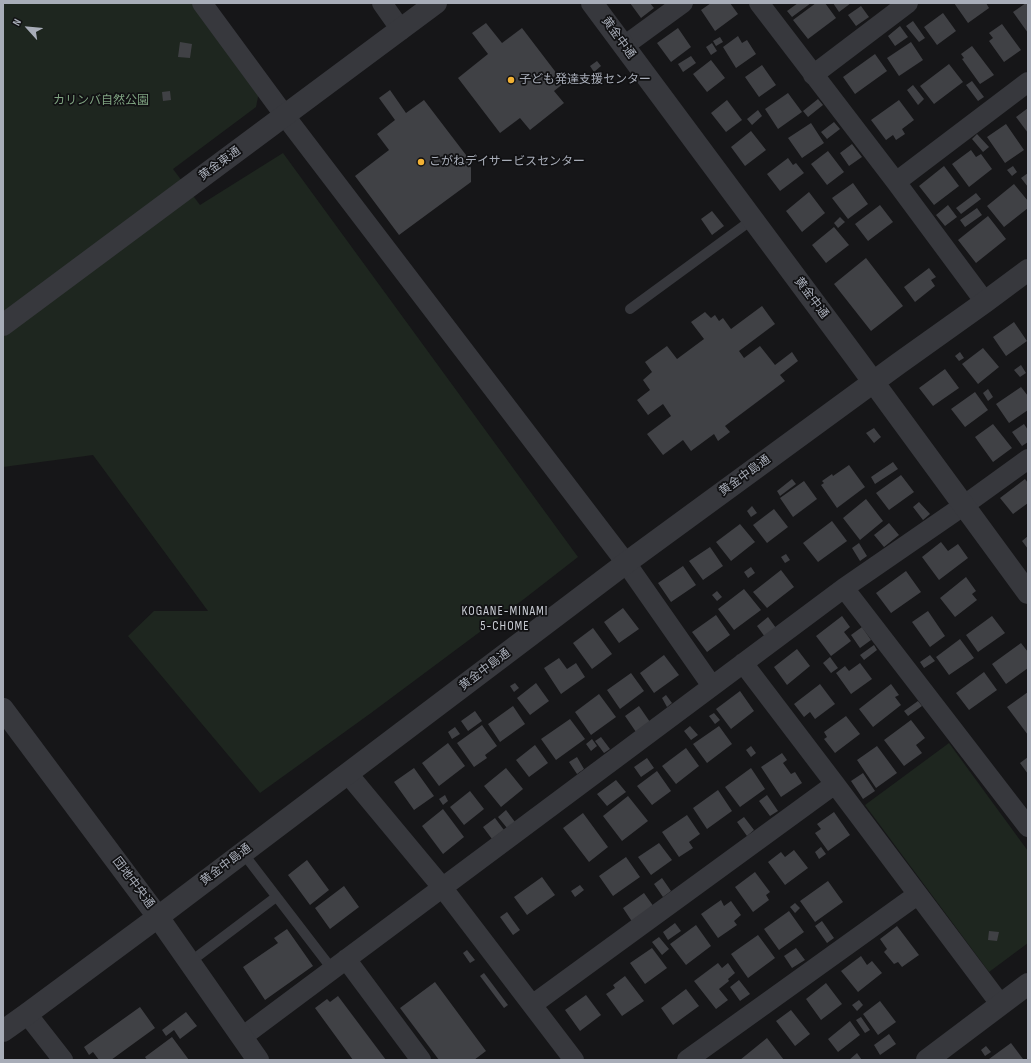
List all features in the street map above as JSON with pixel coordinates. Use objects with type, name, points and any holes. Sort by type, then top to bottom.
[{"type":"street","points":[[202,3],[285,116],[626,563],[712,686]]},
{"type":"street","points":[[382,3],[401,30]]},
{"type":"street","name":"黄金東通","points":[[3,324],[436,3]]},
{"type":"street","name":"黄金中通","points":[[592,3],[1028,593]]},
{"type":"street","points":[[624,46],[683,3]]},
{"type":"street","points":[[759,3],[896,182],[985,302]]},
{"type":"street","points":[[813,75],[908,3]]},
{"type":"street","points":[[896,182],[1028,82]]},
{"type":"street","name":"黄金中島通","points":[[3,1030],[27,1014],[158,917],[626,563],[1028,270]]},
{"type":"street","points":[[242,1036],[844,588],[1028,459]]},
{"type":"street","points":[[844,588],[1028,826]]},
{"type":"street","points":[[743,664],[1001,1005]]},
{"type":"street","name":"団地中央通","points":[[3,709],[158,917],[258,1060]]},
{"type":"street","points":[[348,774],[442,888],[574,1060]]},
{"type":"street","points":[[532,1005],[835,784]]},
{"type":"street","points":[[686,1060],[918,895]]},
{"type":"street","points":[[339,964],[421,1060]]},
{"type":"street","points":[[927,1060],[1028,984]]},
{"type":"street","points":[[27,1014],[63,1060]]},
{"type":"lane","points":[[630,309],[753,219]]},
{"type":"lane","points":[[243,853],[276,897],[339,964]]},
{"type":"lane","points":[[190,962],[276,897]]},
{"type":"green space","name":"カリンバ自然公園","points":[[3,3],[193,3],[259,92],[256,107],[173,169],[200,205],[283,153],[578,557],[371,713],[260,793],[128,636],[154,611],[208,611],[93,455],[3,467]]},
{"type":"green space","points":[[949,743],[1028,851],[1028,943],[989,972],[865,805]]},
{"type":"building","points":[[630,3],[650,3],[654,8],[641,18]]},
{"type":"building","points":[[711,3],[730,3],[738,14],[715,31],[701,10]]},
{"type":"building","points":[[798,3],[811,3],[792,17],[787,11]]},
{"type":"building","points":[[816,3],[825,3],[836,18],[808,39],[793,20]]},
{"type":"building","points":[[833,3],[851,3],[839,12]]},
{"type":"building","points":[[954,3],[986,3],[989,8],[968,23]]},
{"type":"building","points":[[1028,3],[1028,33],[1013,12]]},
{"type":"building","points":[[861,6],[869,17],[856,26],[848,15]]},
{"type":"building","points":[[943,13],[956,31],[937,45],[924,27]]},
{"type":"building","points":[[913,21],[925,38],[919,42],[906,26]]},
{"type":"building","name":"子ども発達支援センター","points":[[486,23],[502,43],[522,28],[564,83],[554,91],[564,103],[530,130],[520,118],[500,133],[458,78],[488,54],[472,33]]},
{"type":"building","points":[[1002,24],[1021,50],[1004,62],[989,41],[993,38],[989,33]]},
{"type":"building","points":[[900,26],[908,37],[895,46],[888,36]]},
{"type":"building","points":[[678,28],[691,47],[671,62],[657,43]]},
{"type":"building","points":[[738,36],[742,43],[747,40],[756,54],[736,68],[723,47]]},
{"type":"building","points":[[720,37],[723,42],[716,46],[713,41]]},
{"type":"building","points":[[180,42],[192,44],[190,58],[178,57]]},
{"type":"building","points":[[911,42],[923,60],[899,76],[887,58]]},
{"type":"building","points":[[712,43],[717,51],[711,55],[706,47]]},
{"type":"building","points":[[972,46],[994,75],[980,84],[962,59],[964,58],[961,54]]},
{"type":"building","points":[[875,54],[887,71],[855,94],[843,77]]},
{"type":"building","points":[[691,56],[696,63],[683,72],[678,64]]},
{"type":"building","points":[[711,60],[725,78],[707,92],[693,74]]},
{"type":"building","points":[[597,61],[601,66],[594,72],[590,66]]},
{"type":"building","points":[[949,64],[963,82],[934,104],[920,86]]},
{"type":"building","points":[[762,65],[776,85],[759,97],[745,77]]},
{"type":"building","points":[[972,81],[984,97],[978,101],[966,85]]},
{"type":"building","points":[[913,85],[924,99],[918,105],[907,90]]},
{"type":"building","name":"こがねデイサービスセンター","points":[[390,90],[406,113],[424,100],[466,155],[471,168],[471,182],[399,235],[355,176],[389,150],[377,134],[395,120],[379,98]]},
{"type":"building","points":[[170,91],[171,100],[163,101],[162,92]]},
{"type":"building","points":[[788,93],[802,112],[778,129],[765,109]]},
{"type":"building","points":[[818,99],[823,105],[808,117],[803,111]]},
{"type":"building","points":[[727,100],[742,120],[726,132],[711,113]]},
{"type":"building","points":[[899,100],[914,120],[902,129],[905,134],[896,140],[893,135],[886,140],[871,120]]},
{"type":"building","points":[[1028,108],[1028,133],[1016,117]]},
{"type":"building","points":[[758,110],[762,116],[752,125],[747,119]]},
{"type":"building","points":[[834,122],[840,129],[827,139],[821,132]]},
{"type":"building","points":[[811,123],[824,143],[802,158],[788,138]]},
{"type":"building","points":[[1006,124],[1024,150],[1005,163],[987,137]]},
{"type":"building","points":[[751,131],[766,150],[745,166],[731,147]]},
{"type":"building","points":[[977,134],[989,147],[983,152],[972,139]]},
{"type":"building","points":[[852,144],[862,157],[849,166],[840,153]]},
{"type":"building","points":[[971,150],[976,157],[981,154],[992,169],[969,187],[952,164]]},
{"type":"building","points":[[828,151],[844,172],[827,185],[811,164]]},
{"type":"building","points":[[788,158],[793,165],[796,163],[804,173],[780,191],[767,174]]},
{"type":"building","points":[[944,166],[959,186],[934,205],[919,186]]},
{"type":"building","points":[[1013,166],[1017,172],[1012,176],[1007,170]]},
{"type":"building","points":[[1028,173],[1028,187],[1021,178]]},
{"type":"building","points":[[853,183],[868,204],[848,219],[832,198]]},
{"type":"building","points":[[1014,184],[1028,201],[1028,208],[1004,227],[987,206]]},
{"type":"building","points":[[809,192],[825,213],[802,232],[786,211]]},
{"type":"building","points":[[976,193],[981,199],[961,214],[956,208]]},
{"type":"building","points":[[880,205],[893,222],[868,241],[855,224]]},
{"type":"building","points":[[948,205],[957,217],[945,226],[936,215]]},
{"type":"building","points":[[977,208],[982,215],[965,227],[960,220]]},
{"type":"building","points":[[712,211],[724,226],[712,235],[701,219]]},
{"type":"building","points":[[988,216],[1006,239],[976,263],[958,240]]},
{"type":"building","points":[[840,217],[845,222],[838,228],[834,223]]},
{"type":"building","points":[[834,227],[849,245],[826,263],[812,245]]},
{"type":"building","points":[[866,258],[903,306],[871,331],[834,284]]},
{"type":"building","points":[[929,268],[936,277],[931,280],[935,286],[915,302],[904,287]]},
{"type":"building","points":[[762,306],[775,324],[739,351],[744,358],[760,346],[775,365],[792,352],[798,361],[780,375],[785,381],[725,426],[730,432],[718,441],[714,434],[691,451],[683,440],[663,455],[647,434],[671,416],[663,404],[648,415],[637,400],[650,390],[643,380],[652,372],[645,362],[667,346],[677,359],[704,339],[691,322],[705,312],[711,318],[715,315],[719,321],[723,318],[731,329]]},
{"type":"building","points":[[1014,322],[1027,341],[1006,356],[993,337]]},
{"type":"building","points":[[983,348],[999,367],[978,384],[962,364]]},
{"type":"building","points":[[960,352],[964,358],[959,361],[955,356]]},
{"type":"building","points":[[1021,365],[1026,373],[1020,377],[1014,370]]},
{"type":"building","points":[[945,369],[959,388],[933,406],[919,388]]},
{"type":"building","points":[[1021,387],[1028,396],[1028,410],[1009,423],[996,404]]},
{"type":"building","points":[[988,389],[993,397],[988,401],[983,393]]},
{"type":"building","points":[[975,392],[988,410],[965,427],[951,409]]},
{"type":"building","points":[[993,424],[1012,448],[993,462],[975,437]]},
{"type":"building","points":[[1024,424],[1028,430],[1028,442],[1022,446],[1012,432]]},
{"type":"building","points":[[874,428],[881,437],[874,443],[866,433]]},
{"type":"building","points":[[893,462],[898,469],[875,484],[871,477]]},
{"type":"building","points":[[849,465],[865,487],[837,508],[821,485],[824,483],[822,481],[832,474],[833,476]]},
{"type":"building","points":[[901,475],[914,492],[889,510],[876,493]]},
{"type":"building","points":[[792,479],[796,484],[780,496],[777,491]]},
{"type":"building","points":[[1025,479],[1028,483],[1028,503],[1013,514],[1000,498]]},
{"type":"building","points":[[804,481],[817,499],[793,517],[780,498]]},
{"type":"building","points":[[866,499],[883,521],[860,540],[843,518]]},
{"type":"building","points":[[919,502],[930,514],[923,520],[913,507]]},
{"type":"building","points":[[752,506],[757,513],[751,517],[747,511]]},
{"type":"building","points":[[774,509],[788,527],[767,543],[753,525]]},
{"type":"building","points":[[832,521],[847,541],[818,562],[803,543]]},
{"type":"building","points":[[889,523],[899,535],[884,547],[874,535]]},
{"type":"building","points":[[740,524],[755,542],[731,561],[716,542]]},
{"type":"building","points":[[1028,536],[1028,549],[1022,541]]},
{"type":"building","points":[[941,542],[948,551],[958,544],[968,558],[939,580],[922,557]]},
{"type":"building","points":[[859,543],[867,556],[860,561],[852,548]]},
{"type":"building","points":[[710,547],[723,566],[703,580],[689,561]]},
{"type":"building","points":[[786,554],[790,560],[785,563],[781,557]]},
{"type":"building","points":[[683,566],[696,585],[671,602],[658,583]]},
{"type":"building","points":[[751,567],[755,573],[748,578],[744,572]]},
{"type":"building","points":[[781,570],[794,587],[767,608],[753,592]]},
{"type":"building","points":[[906,571],[921,592],[891,613],[876,593]]},
{"type":"building","points":[[966,577],[976,591],[972,594],[977,600],[955,617],[940,598]]},
{"type":"building","points":[[744,589],[761,610],[734,630],[718,609]]},
{"type":"building","points":[[717,591],[722,597],[717,601],[712,595]]},
{"type":"building","points":[[623,608],[639,629],[619,643],[604,622]]},
{"type":"building","points":[[928,611],[945,636],[930,647],[912,622]]},
{"type":"building","points":[[716,615],[730,635],[707,652],[692,632]]},
{"type":"building","points":[[842,616],[850,627],[844,632],[851,641],[831,656],[816,636]]},
{"type":"building","points":[[992,616],[1005,633],[978,652],[966,635]]},
{"type":"building","points":[[768,617],[776,628],[765,637],[757,626]]},
{"type":"building","points":[[862,627],[871,640],[860,648],[851,635]]},
{"type":"building","points":[[593,628],[612,654],[592,669],[573,643]]},
{"type":"building","points":[[960,639],[974,658],[949,675],[936,657]]},
{"type":"building","points":[[1021,643],[1028,652],[1028,668],[1006,684],[992,664]]},
{"type":"building","points":[[874,645],[877,650],[864,660],[860,655]]},
{"type":"building","points":[[797,649],[810,666],[787,685],[774,667]]},
{"type":"building","points":[[664,655],[679,675],[654,693],[640,673]]},
{"type":"building","points":[[930,655],[935,661],[924,668],[920,662]]},
{"type":"building","points":[[830,657],[838,668],[831,673],[823,663]]},
{"type":"building","points":[[559,658],[567,669],[576,663],[585,677],[561,694],[544,668]]},
{"type":"building","points":[[860,663],[872,679],[851,694],[836,673],[845,666],[849,671]]},
{"type":"building","points":[[984,672],[997,690],[969,710],[956,693]]},
{"type":"building","points":[[631,673],[644,691],[620,709],[607,690]]},
{"type":"building","points":[[515,683],[519,688],[514,692],[510,686]]},
{"type":"building","points":[[536,683],[549,701],[530,715],[517,698]]},
{"type":"building","points":[[820,684],[835,704],[815,719],[810,712],[804,717],[794,704]]},
{"type":"building","points":[[891,684],[899,695],[895,697],[901,705],[873,727],[859,709]]},
{"type":"building","points":[[740,691],[754,711],[731,729],[716,709]]},
{"type":"building","points":[[1028,692],[1028,735],[1007,707]]},
{"type":"building","points":[[599,694],[616,717],[591,735],[575,712]]},
{"type":"building","points":[[666,695],[672,703],[667,707],[662,698]]},
{"type":"building","points":[[918,701],[922,706],[908,716],[904,711]]},
{"type":"building","points":[[513,706],[525,724],[500,742],[488,724]]},
{"type":"building","points":[[639,706],[650,722],[636,732],[625,716]]},
{"type":"building","points":[[475,711],[482,721],[468,731],[461,721]]},
{"type":"building","points":[[714,713],[720,720],[715,724],[709,716]]},
{"type":"building","points":[[846,716],[860,734],[835,753],[824,739],[827,737],[824,732]]},
{"type":"building","points":[[570,719],[585,739],[556,760],[541,739]]},
{"type":"building","points":[[911,720],[925,738],[916,745],[922,753],[904,766],[884,740]]},
{"type":"building","points":[[482,725],[497,746],[485,755],[487,758],[474,767],[457,743]]},
{"type":"building","points":[[690,726],[698,735],[691,740],[684,731]]},
{"type":"building","points":[[719,726],[732,744],[707,763],[693,744]]},
{"type":"building","points":[[455,727],[460,734],[452,739],[448,732]]},
{"type":"building","points":[[601,737],[610,749],[604,753],[595,741]]},
{"type":"building","points":[[592,739],[597,746],[591,751],[586,744]]},
{"type":"building","points":[[448,743],[465,766],[439,786],[422,763]]},
{"type":"building","points":[[535,745],[548,763],[529,777],[516,760]]},
{"type":"building","points":[[751,746],[756,753],[751,757],[746,750]]},
{"type":"building","points":[[877,746],[897,773],[876,788],[857,760]]},
{"type":"building","points":[[686,748],[699,766],[676,784],[662,766]]},
{"type":"building","points":[[782,753],[787,760],[783,763],[791,774],[795,772],[802,783],[781,797],[761,767]]},
{"type":"building","points":[[577,757],[584,769],[577,774],[569,762]]},
{"type":"building","points":[[1028,757],[1028,774],[1020,763]]},
{"type":"building","points":[[647,758],[654,768],[641,777],[634,767]]},
{"type":"building","points":[[414,768],[434,796],[414,810],[394,782]]},
{"type":"building","points":[[506,768],[523,789],[501,807],[484,786]]},
{"type":"building","points":[[751,768],[765,789],[740,807],[725,787]]},
{"type":"building","points":[[657,771],[671,791],[652,805],[637,786]]},
{"type":"building","points":[[863,773],[875,791],[863,799],[851,781]]},
{"type":"building","points":[[616,780],[626,792],[607,806],[597,794]]},
{"type":"building","points":[[718,790],[732,811],[707,829],[693,808]]},
{"type":"building","points":[[470,791],[484,809],[464,825],[450,807]]},
{"type":"building","points":[[445,795],[448,801],[443,805],[439,799]]},
{"type":"building","points":[[767,795],[778,811],[770,816],[759,801]]},
{"type":"building","points":[[628,796],[648,821],[622,841],[603,816]]},
{"type":"building","points":[[443,809],[464,837],[443,854],[422,826]]},
{"type":"building","points":[[506,810],[515,822],[507,828],[498,817]]},
{"type":"building","points":[[834,812],[850,835],[828,851],[815,833],[821,829],[817,824]]},
{"type":"building","points":[[583,813],[608,847],[589,862],[563,828]]},
{"type":"building","points":[[687,815],[700,834],[689,842],[693,848],[679,857],[662,832]]},
{"type":"building","points":[[744,817],[754,830],[747,836],[737,822]]},
{"type":"building","points":[[495,818],[504,830],[492,839],[483,827]]},
{"type":"building","points":[[659,843],[672,860],[651,875],[638,857]]},
{"type":"building","points":[[821,847],[826,854],[819,859],[815,852]]},
{"type":"building","points":[[794,850],[808,868],[785,885],[768,862],[781,852],[785,857]]},
{"type":"building","points":[[626,857],[640,877],[613,896],[599,876]]},
{"type":"building","points":[[307,860],[329,890],[310,905],[288,875]]},
{"type":"building","points":[[755,872],[770,892],[766,895],[769,900],[753,912],[735,887]]},
{"type":"building","points":[[542,877],[555,895],[527,915],[514,897]]},
{"type":"building","points":[[662,878],[671,891],[663,897],[654,884]]},
{"type":"building","points":[[828,881],[843,902],[815,922],[800,901]]},
{"type":"building","points":[[580,885],[584,890],[575,897],[571,891]]},
{"type":"building","points":[[344,886],[359,907],[330,929],[315,908]]},
{"type":"building","points":[[644,893],[654,907],[633,923],[623,908]]},
{"type":"building","points":[[721,900],[724,906],[731,901],[741,915],[734,921],[737,925],[718,938],[701,914]]},
{"type":"building","points":[[795,903],[800,908],[795,913],[790,907]]},
{"type":"building","points":[[789,911],[804,932],[779,950],[764,929]]},
{"type":"building","points":[[507,912],[520,930],[513,935],[500,917]]},
{"type":"building","points":[[822,921],[834,938],[827,943],[815,926]]},
{"type":"building","points":[[675,923],[681,931],[668,940],[663,932]]},
{"type":"building","points":[[696,925],[711,946],[686,965],[670,944]]},
{"type":"building","points":[[897,926],[919,955],[902,967],[898,962],[894,964],[884,952],[887,949],[880,939]]},
{"type":"building","points":[[287,929],[313,966],[265,1000],[243,967],[278,943],[274,938]]},
{"type":"building","points":[[989,931],[999,932],[997,941],[988,940]]},
{"type":"building","points":[[758,935],[775,958],[748,978],[731,954]]},
{"type":"building","points":[[659,937],[669,949],[662,955],[652,942]]},
{"type":"building","points":[[652,948],[667,968],[645,984],[630,963]]},
{"type":"building","points":[[796,948],[805,960],[792,968],[784,956]]},
{"type":"building","points":[[467,950],[475,960],[470,963],[463,953]]},
{"type":"building","points":[[861,956],[867,965],[872,961],[882,973],[858,992],[841,971]]},
{"type":"building","points":[[718,963],[722,968],[728,963],[735,973],[728,979],[729,981],[719,989],[728,1000],[716,1009],[694,981]]},
{"type":"building","points":[[484,973],[508,1005],[504,1008],[480,976]]},
{"type":"building","points":[[625,976],[644,1001],[622,1016],[606,994],[615,988],[613,985]]},
{"type":"building","points":[[739,980],[750,994],[740,1001],[730,987]]},
{"type":"building","points":[[435,982],[486,1051],[474,1060],[439,1060],[400,1008]]},
{"type":"building","points":[[826,983],[842,1004],[821,1020],[806,999]]},
{"type":"building","points":[[686,989],[699,1006],[673,1025],[661,1008]]},
{"type":"building","points":[[586,995],[601,1015],[580,1031],[565,1010]]},
{"type":"building","points":[[338,996],[386,1060],[353,1060],[315,1008],[327,999],[330,1002]]},
{"type":"building","points":[[859,1000],[863,1005],[857,1011],[852,1005]]},
{"type":"building","points":[[880,1001],[896,1022],[878,1035],[863,1014]]},
{"type":"building","points":[[140,1007],[155,1028],[111,1060],[99,1060],[93,1052],[89,1055],[84,1047]]},
{"type":"building","points":[[791,1010],[810,1034],[795,1046],[776,1021]]},
{"type":"building","points":[[186,1012],[197,1026],[180,1039],[174,1030],[166,1036],[162,1030]]},
{"type":"building","points":[[861,1017],[870,1030],[865,1033],[856,1020]]},
{"type":"building","points":[[850,1021],[860,1035],[838,1052],[828,1039]]},
{"type":"building","points":[[889,1034],[896,1044],[880,1055],[874,1045]]},
{"type":"building","points":[[172,1037],[189,1060],[147,1060],[145,1057]]},
{"type":"building","points":[[767,1038],[784,1060],[740,1060]]},
{"type":"building","points":[[1011,1043],[1023,1059],[989,1059]]},
{"type":"building","points":[[986,1046],[991,1052],[985,1056],[981,1050]]},
{"type":"building","points":[[857,1053],[862,1060],[849,1060]]},
{"type":"place","name":"子ども発達支援センター","points":[[511,80]]},
{"type":"place","name":"こがねデイサービスセンター","points":[[421,162]]},
{"type":"district","name":"KOGANE-MINAMI 5-CHOME","points":[[505,620]]}]
